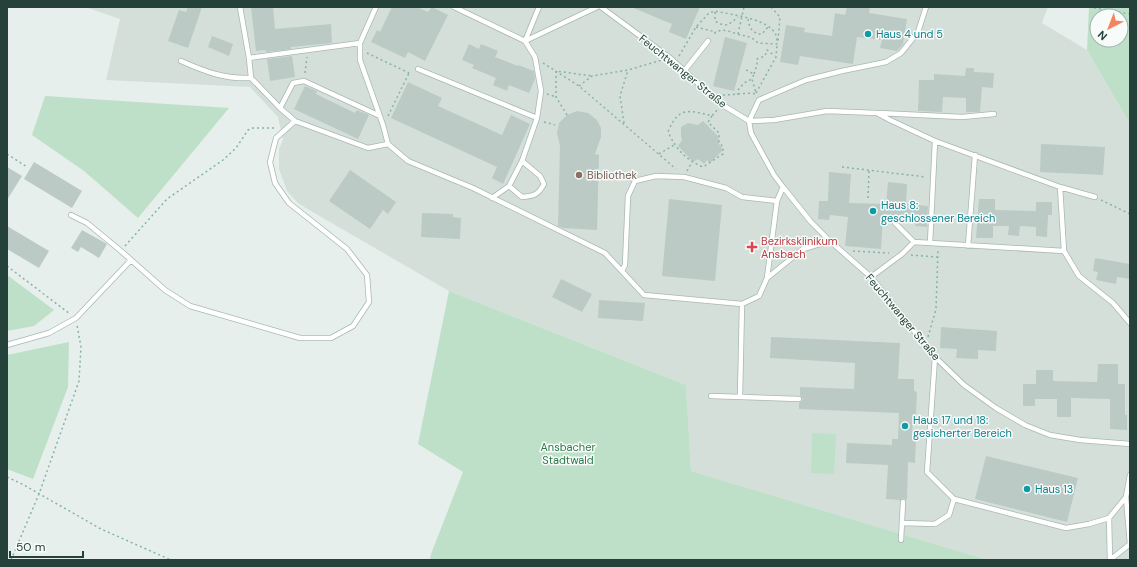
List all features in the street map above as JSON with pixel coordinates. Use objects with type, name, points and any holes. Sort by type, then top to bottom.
[{"type":"lane","points":[[240,7],[251,78],[280,108],[294,120],[368,148],[388,144]]},
{"type":"lane","points":[[376,7],[360,43],[360,60],[380,116],[388,144],[408,161],[492,198],[605,253],[644,295],[742,304],[758,296],[767,278],[777,201],[783,187]]},
{"type":"lane","points":[[454,7],[525,41],[535,57],[541,91],[539,119],[522,161],[509,186],[492,198]]},
{"type":"lane","points":[[525,41],[539,7]]},
{"type":"lane","points":[[525,41],[597,7]]},
{"type":"lane","name":"Feuchtwanger Straße","points":[[600,7],[685,70],[721,104],[749,121],[751,133],[774,175],[811,222],[871,277],[935,357],[964,385],[996,408],[1025,425],[1050,435],[1080,440],[1130,444]]},
{"type":"lane","points":[[926,7],[918,32],[902,53],[886,62],[842,70],[806,80],[759,100],[749,121],[774,120],[827,111],[962,117],[994,114]]},
{"type":"lane","points":[[685,70],[708,41]]},
{"type":"lane","points":[[249,58],[360,43]]},
{"type":"lane","points":[[181,61],[208,73],[237,78],[251,78]]},
{"type":"lane","points":[[418,69],[539,119]]},
{"type":"lane","points":[[280,108],[293,83],[304,81],[380,116]]},
{"type":"lane","points":[[877,113],[936,141],[1060,187],[1095,197]]},
{"type":"lane","points":[[71,215],[87,223],[121,250],[165,290],[190,306],[300,338],[331,338],[354,326],[369,302],[367,275],[346,249],[289,202],[275,183],[270,162],[276,138],[294,120]]},
{"type":"lane","points":[[930,243],[936,141]]},
{"type":"lane","points":[[968,246],[975,156]]},
{"type":"lane","points":[[509,186],[522,197],[533,196],[540,191],[544,184],[540,176],[522,161]]},
{"type":"lane","points":[[622,271],[625,265],[628,196],[635,181],[656,176],[684,177],[726,188],[742,197],[777,201]]},
{"type":"lane","points":[[1060,187],[1064,251],[1079,276],[1113,303],[1130,324]]},
{"type":"lane","points":[[895,222],[914,242],[1064,251]]},
{"type":"lane","points":[[767,278],[803,249],[830,241]]},
{"type":"lane","points":[[871,277],[902,254],[914,242]]},
{"type":"lane","points":[[7,344],[49,333],[76,318],[131,260]]},
{"type":"lane","points":[[740,397],[742,304]]},
{"type":"lane","points":[[935,357],[927,472],[954,499],[1066,528],[1089,524],[1109,518],[1126,498]]},
{"type":"lane","points":[[712,396],[799,399]]},
{"type":"lane","points":[[1109,518],[1110,560],[1130,544],[1126,498],[1130,475]]},
{"type":"lane","points":[[902,523],[935,524],[949,515],[954,499]]},
{"type":"lane","points":[[901,540],[903,502]]},
{"type":"path","points":[[738,34],[744,7]]},
{"type":"path","points":[[756,93],[776,57],[780,17],[771,7]]},
{"type":"path","points":[[1089,7],[1130,14]]},
{"type":"path","points":[[715,12],[715,21],[720,24],[728,25],[738,17]]},
{"type":"path","points":[[675,62],[696,27],[709,13],[715,12],[759,21],[769,26],[775,34],[777,44]]},
{"type":"path","points":[[747,18],[749,20],[750,28],[757,34],[762,34],[769,26]]},
{"type":"path","points":[[696,27],[716,32]]},
{"type":"path","points":[[708,41],[716,32],[729,30],[738,34],[752,37],[758,43],[777,44]]},
{"type":"path","points":[[304,81],[308,50]]},
{"type":"path","points":[[360,50],[409,73]]},
{"type":"path","points":[[759,100],[752,79],[758,59],[765,56],[767,50],[776,57]]},
{"type":"path","points":[[535,57],[579,86],[684,177],[692,162]]},
{"type":"path","points":[[556,71],[592,76],[628,70],[670,58]]},
{"type":"path","points":[[383,125],[409,73],[418,69]]},
{"type":"path","points":[[624,124],[620,96],[628,70]]},
{"type":"path","points":[[746,70],[754,74]]},
{"type":"path","points":[[556,71],[556,97],[567,115]]},
{"type":"path","points":[[579,86],[592,76]]},
{"type":"path","points":[[738,95],[738,90],[744,83],[752,79]]},
{"type":"path","points":[[713,97],[720,95],[756,93]]},
{"type":"path","points":[[552,95],[556,97]]},
{"type":"path","points":[[712,116],[692,110],[679,114],[672,120],[668,132],[674,145],[692,162],[703,167],[723,154],[723,147],[719,142],[719,133],[708,122],[721,104]]},
{"type":"path","points":[[539,119],[555,125]]},
{"type":"path","points":[[121,250],[167,199],[223,160],[236,148],[248,130],[253,128],[272,127]]},
{"type":"path","points":[[659,154],[674,145]]},
{"type":"path","points":[[7,154],[27,167]]},
{"type":"path","points":[[842,167],[934,178]]},
{"type":"path","points":[[868,198],[869,170]]},
{"type":"path","points":[[1095,197],[1130,214]]},
{"type":"path","points":[[926,345],[936,309],[939,244]]},
{"type":"path","points":[[7,266],[76,318],[82,347],[79,381],[39,494],[11,560]]},
{"type":"path","points":[[7,477],[101,530],[171,560]]},
{"type":"shaded area","name":"Bezirksklinikum Ansbach","points":[[85,7],[1048,7],[1042,23],[1087,50],[1130,124],[1130,560],[988,560],[691,471],[686,385],[449,291],[299,204],[287,191],[279,169],[279,149],[283,140],[278,117],[250,87],[106,80],[120,19]]},
{"type":"green space","points":[[1089,7],[1130,7],[1130,124],[1087,50]]},
{"type":"green space","points":[[45,96],[229,108],[138,218],[84,171],[32,135]]},
{"type":"green space","points":[[7,275],[54,310],[34,326],[7,331]]},
{"type":"green space","name":"Ansbacher Stadtwald","points":[[449,291],[686,385],[691,471],[988,560],[430,560],[463,472],[418,444]]},
{"type":"green space","points":[[69,342],[68,387],[33,479],[7,469],[7,355]]},
{"type":"green space","points":[[812,433],[836,434],[834,474],[811,473]]},
{"type":"building","points":[[188,7],[202,7],[188,48],[168,41],[179,10],[186,12]]},
{"type":"building","points":[[251,7],[273,7],[275,29],[331,24],[332,43],[291,47],[291,49],[266,52],[266,50],[256,51]]},
{"type":"building","points":[[392,7],[417,7],[428,12],[432,7],[448,15],[425,61],[408,52],[405,58],[371,42],[377,30],[380,32]]},
{"type":"building","points":[[631,7],[700,7],[686,39],[669,32],[672,24]]},
{"type":"building","name":"Haus 4 und 5","points":[[847,7],[870,7],[869,13],[907,19],[903,44],[897,51],[880,48],[882,40],[857,37],[853,64],[800,56],[798,65],[780,62],[786,25],[805,28],[804,32],[832,36],[835,13],[845,15]]},
{"type":"building","points":[[212,36],[233,44],[229,56],[208,47]]},
{"type":"building","points":[[725,37],[747,43],[734,91],[713,86]]},
{"type":"building","points":[[469,44],[479,49],[481,44],[498,51],[495,57],[534,71],[535,79],[529,93],[509,85],[507,91],[493,85],[496,78],[472,68],[474,65],[462,60]]},
{"type":"building","points":[[292,56],[295,77],[270,81],[267,59]]},
{"type":"building","points":[[966,68],[974,68],[974,72],[994,73],[993,88],[982,87],[980,112],[966,112],[966,98],[943,97],[942,112],[918,111],[919,80],[934,80],[934,74],[965,76]]},
{"type":"building","points":[[408,82],[442,98],[438,106],[502,135],[511,115],[530,124],[503,184],[492,178],[497,167],[391,118]]},
{"type":"building","points":[[305,86],[317,91],[316,94],[355,113],[357,110],[369,115],[358,139],[294,109]]},
{"type":"building","points":[[577,111],[588,113],[597,120],[601,128],[601,137],[595,154],[599,155],[597,230],[563,228],[558,226],[560,146],[557,133],[559,123],[567,115]]},
{"type":"building","points":[[703,121],[718,136],[719,144],[723,150],[710,163],[707,160],[704,164],[698,159],[693,162],[678,146],[682,140],[681,127],[688,123],[698,125]]},
{"type":"building","points":[[1041,144],[1105,147],[1103,175],[1040,172]]},
{"type":"building","points":[[34,162],[82,191],[72,208],[24,179]]},
{"type":"building","points":[[7,167],[22,176],[7,200]]},
{"type":"building","points":[[350,170],[396,202],[388,214],[383,210],[370,229],[329,201]]},
{"type":"building","name":"Haus 8: geschlossener Bereich","points":[[829,172],[851,174],[849,203],[886,204],[888,182],[907,184],[906,204],[928,206],[927,227],[915,226],[916,220],[883,217],[881,249],[845,246],[848,217],[830,215],[829,220],[818,219],[819,201],[828,201]]},
{"type":"building","points":[[669,199],[722,205],[715,281],[662,276]]},
{"type":"building","points":[[979,199],[995,199],[995,210],[1036,211],[1036,202],[1052,202],[1052,215],[1048,215],[1047,237],[1036,236],[1036,227],[1020,226],[1019,236],[1008,235],[1009,226],[993,226],[993,238],[976,238]]},
{"type":"building","points":[[422,213],[453,214],[453,217],[461,218],[460,239],[421,237]]},
{"type":"building","points":[[7,226],[49,251],[39,268],[7,249]]},
{"type":"building","points":[[82,230],[107,244],[99,258],[81,247],[78,252],[71,248]]},
{"type":"building","points":[[1095,258],[1130,264],[1130,279],[1117,277],[1116,284],[1096,280],[1098,272],[1093,271]]},
{"type":"building","points":[[561,279],[592,294],[582,312],[552,297]]},
{"type":"building","points":[[599,300],[645,303],[643,321],[598,318]]},
{"type":"building","points":[[941,327],[997,331],[996,351],[978,350],[978,359],[956,358],[957,349],[940,348]]},
{"type":"building","name":"Haus 17 und 18: gesicherter Bereich","points":[[771,337],[900,343],[898,379],[914,379],[914,391],[917,392],[916,414],[913,414],[912,439],[916,439],[915,463],[908,462],[907,500],[903,498],[900,500],[886,499],[888,465],[846,463],[847,443],[892,445],[892,439],[898,439],[899,413],[799,409],[799,403],[803,399],[800,395],[800,387],[854,389],[855,363],[770,358]]},
{"type":"building","points":[[1098,364],[1118,364],[1118,384],[1125,384],[1125,415],[1127,415],[1127,430],[1110,429],[1110,399],[1071,398],[1071,417],[1057,417],[1057,399],[1035,399],[1035,406],[1023,406],[1023,384],[1036,384],[1036,370],[1053,370],[1053,381],[1097,382]]},
{"type":"building","name":"Haus 13","points":[[986,456],[1078,478],[1067,522],[975,499]]},
{"type":"place","name":"Haus 4 und 5","points":[[868,34]]},
{"type":"place","name":"Bibliothek","points":[[579,175]]},
{"type":"place","name":"Haus 8: geschlossener Bereich","points":[[873,211]]},
{"type":"place","name":"Bezirksklinikum Ansbach","points":[[752,247]]},
{"type":"place","name":"Haus 17 und 18: gesicherter Bereich","points":[[905,426]]},
{"type":"place","name":"Haus 13","points":[[1027,489]]}]
